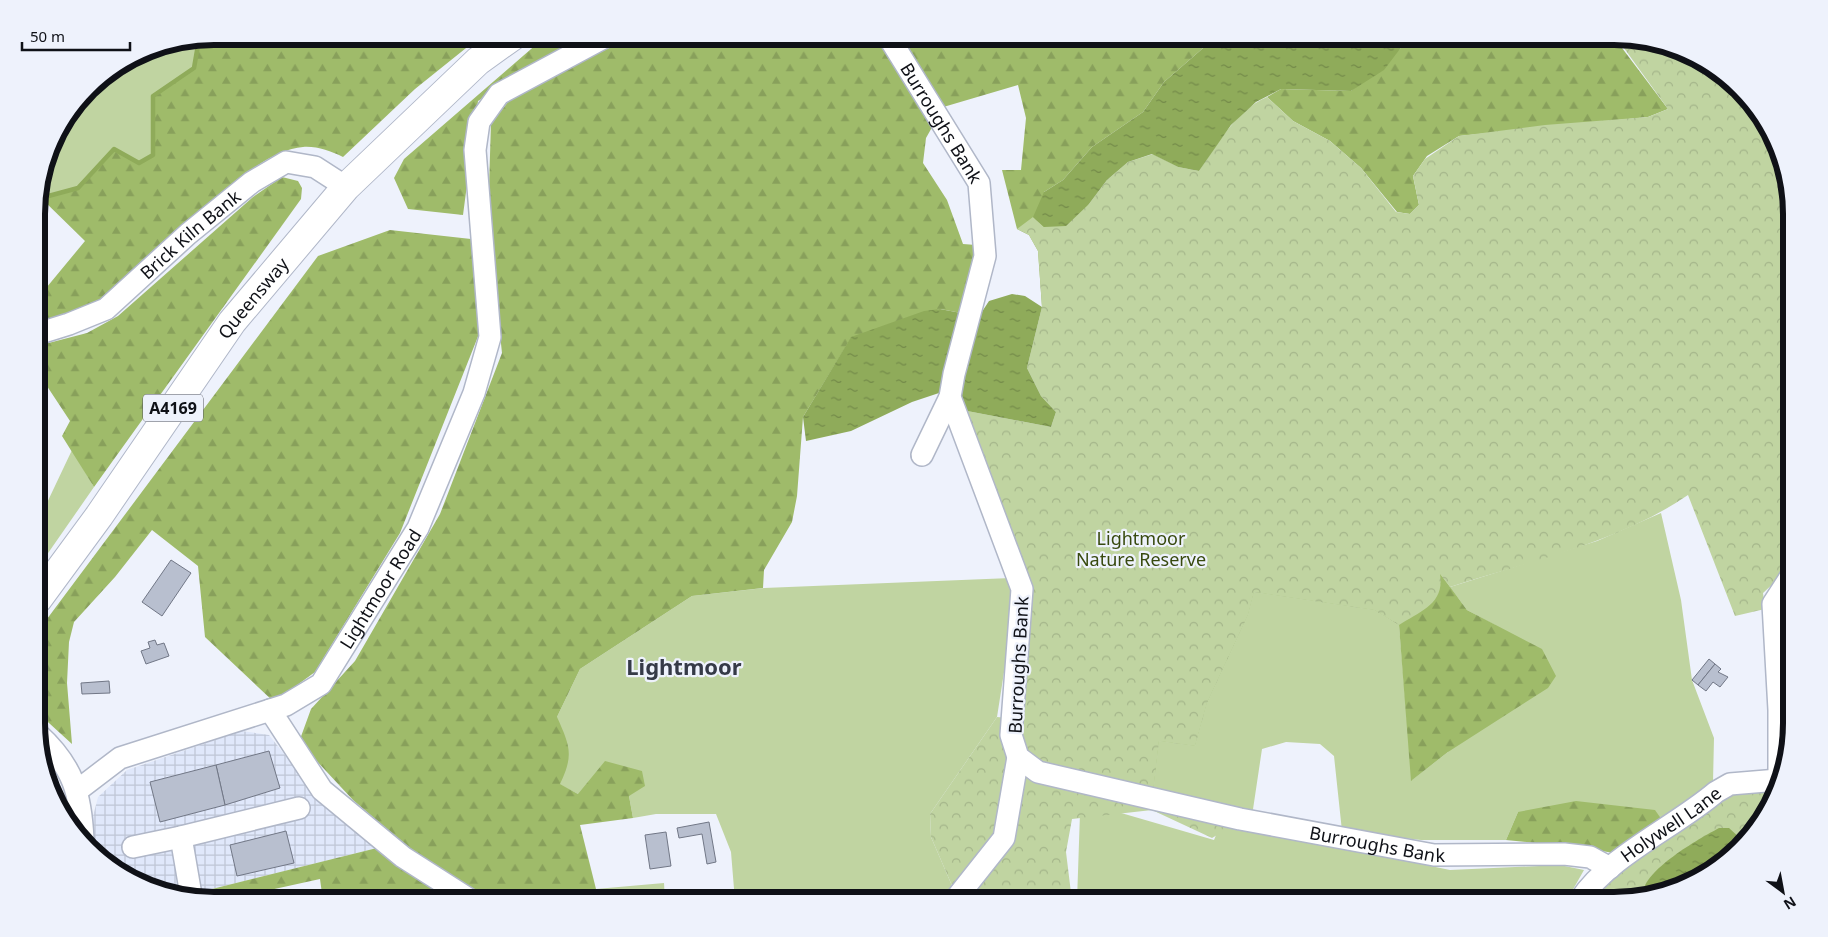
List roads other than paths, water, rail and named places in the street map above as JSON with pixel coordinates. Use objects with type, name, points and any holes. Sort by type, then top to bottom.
[{"type":"main road","name":"Queensway","points":[[45,589],[99,516],[232,322],[346,187],[478,61],[500,45]]},
{"type":"street","name":"Lightmoor Road","points":[[78,790],[120,758],[286,705],[321,684],[418,528],[474,393],[490,336],[475,150],[479,122],[499,94],[590,45]]},
{"type":"street","name":"Burroughs Bank","points":[[894,45],[979,183],[985,256],[954,374],[950,397],[1022,589],[1011,735],[1018,758],[1038,772],[1240,819],[1434,855],[1564,854],[1590,857],[1610,868]]},
{"type":"street","name":"Brick Kiln Bank","points":[[45,332],[106,309],[188,234],[252,182],[286,162],[315,167],[346,187]]},
{"type":"street","points":[[922,455],[950,397]]},
{"type":"street","points":[[1780,757],[1779,710],[1772,604],[1783,588]]},
{"type":"street","points":[[270,710],[322,790],[403,857],[458,892]]},
{"type":"street","points":[[46,743],[62,760],[78,790],[83,828]]},
{"type":"street","points":[[960,892],[1004,838],[1018,758]]},
{"type":"street","name":"Holywell Lane","points":[[1585,892],[1610,868],[1716,792],[1730,784],[1773,780]]},
{"type":"street","points":[[133,847],[299,808]]},
{"type":"street","points":[[181,837],[191,890]]},
{"type":"water","points":[[1207,45],[1403,45],[1384,70],[1351,91],[1281,89],[1256,102],[1231,125],[1199,171],[1178,167],[1152,154],[1128,162],[1107,180],[1089,204],[1066,226],[1044,227],[1033,217],[1044,192],[1063,180],[1092,147],[1143,112],[1164,82]]},
{"type":"water","points":[[1012,294],[1025,296],[1042,307],[1027,368],[1041,396],[1056,412],[1051,427],[962,410],[958,384],[974,324],[989,301]]},
{"type":"water","points":[[940,309],[961,313],[942,392],[912,402],[851,431],[806,441],[803,417],[851,337],[924,311]]},
{"type":"water","points":[[1719,828],[1729,828],[1738,837],[1725,850],[1689,875],[1644,889],[1652,875],[1674,856]]},
{"type":"waterway","points":[[46,197],[78,188],[114,149],[139,163],[153,155],[153,96],[194,68],[198,46]]},
{"type":"district","name":"Lightmoor","points":[[684,666]]},
{"type":"park label","name":"Lightmoor Nature Reserve","points":[[1141,548]]}]
